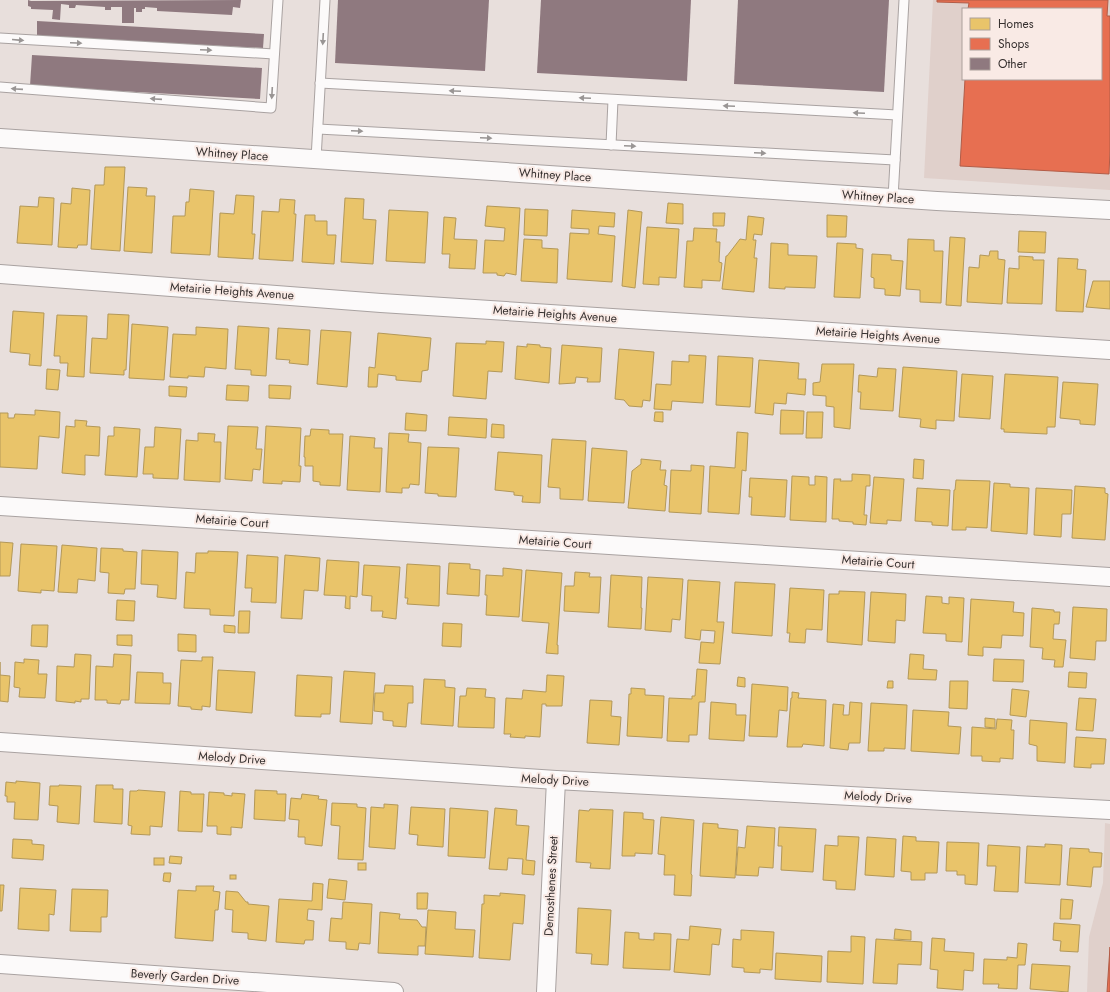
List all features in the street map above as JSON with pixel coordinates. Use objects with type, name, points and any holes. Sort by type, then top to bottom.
[{"type":"street","name":"Whitney Place","points":[[0,138],[893,198],[1110,210]]},
{"type":"street","name":"Metairie Heights Avenue","points":[[0,274],[397,304],[1110,350]]},
{"type":"street","name":"Metairie Court","points":[[0,506],[1110,577]]},
{"type":"street","name":"Melody Drive","points":[[0,742],[556,780],[1110,810]]},
{"type":"street","name":"Demosthenes Street","points":[[546,992],[556,780]]},
{"type":"street","name":"Beverly Garden Drive","points":[[0,964],[394,992]]},
{"type":"lane","points":[[0,93],[0,87],[271,108],[278,0]]},
{"type":"lane","points":[[316,159],[325,0]]},
{"type":"lane","points":[[893,198],[904,0]]},
{"type":"lane","points":[[0,38],[274,54]]},
{"type":"lane","points":[[320,83],[898,115]]},
{"type":"lane","points":[[611,145],[613,100]]},
{"type":"lane","points":[[318,129],[895,160]]},
{"type":"shaded area","points":[[933,0],[1110,0],[1110,190],[924,178]]},
{"type":"shaded area","points":[[1105,823],[1110,824],[1110,992],[1087,992],[1089,937],[1103,883]]},
{"type":"building: Homes","points":[[105,167],[125,167],[120,251],[91,249],[95,185],[104,185]]},
{"type":"building: Homes","points":[[128,187],[147,188],[146,196],[155,196],[152,253],[124,251]]},
{"type":"building: Homes","points":[[72,188],[90,190],[87,245],[78,245],[77,248],[58,247],[61,203],[71,204]]},
{"type":"building: Homes","points":[[190,189],[214,191],[210,255],[171,253],[173,216],[185,216],[186,202],[189,202]]},
{"type":"building: Homes","points":[[236,195],[254,196],[252,234],[255,234],[253,259],[218,257],[220,213],[234,214]]},
{"type":"building: Homes","points":[[39,197],[54,198],[52,245],[17,243],[20,206],[38,207]]},
{"type":"building: Homes","points":[[345,198],[364,199],[363,219],[376,220],[373,264],[341,262]]},
{"type":"building: Homes","points":[[280,199],[295,200],[294,214],[296,214],[293,261],[259,259],[262,211],[279,212]]},
{"type":"building: Homes","points":[[668,203],[683,204],[683,224],[666,223]]},
{"type":"building: Homes","points":[[487,206],[520,208],[516,275],[506,273],[504,276],[497,275],[497,273],[483,273],[485,240],[504,241],[505,228],[485,226]]},
{"type":"building: Homes","points":[[525,209],[548,210],[547,236],[524,235]]},
{"type":"building: Homes","points":[[389,210],[428,212],[425,263],[386,261]]},
{"type":"building: Homes","points":[[572,210],[615,213],[614,227],[599,226],[598,234],[615,236],[612,282],[567,279],[570,233],[589,234],[589,229],[571,228]]},
{"type":"building: Homes","points":[[628,210],[642,212],[635,288],[622,286]]},
{"type":"building: Homes","points":[[713,213],[725,213],[724,226],[713,226]]},
{"type":"building: Homes","points":[[305,215],[315,215],[315,221],[327,221],[327,235],[336,235],[334,264],[302,262]]},
{"type":"building: Homes","points":[[827,215],[847,216],[846,237],[827,237]]},
{"type":"building: Homes","points":[[748,216],[764,218],[762,235],[754,234],[753,240],[756,240],[754,258],[757,258],[754,292],[722,289],[726,256],[740,239],[746,240]]},
{"type":"building: Homes","points":[[444,217],[456,218],[454,239],[477,240],[475,269],[449,268],[450,254],[442,254]]},
{"type":"building: Homes","points":[[647,227],[679,229],[676,278],[659,277],[659,285],[643,284]]},
{"type":"building: Homes","points":[[694,228],[717,229],[716,242],[720,242],[719,262],[722,263],[720,281],[702,280],[702,288],[684,287],[687,241],[693,241]]},
{"type":"building: Homes","points":[[1019,231],[1046,232],[1045,253],[1018,252]]},
{"type":"building: Homes","points":[[950,237],[965,238],[961,306],[946,305]]},
{"type":"building: Homes","points":[[524,239],[542,240],[542,248],[558,249],[557,283],[521,281]]},
{"type":"building: Homes","points":[[908,239],[934,240],[934,251],[943,251],[941,303],[920,302],[920,290],[906,289]]},
{"type":"building: Homes","points":[[771,243],[788,244],[788,255],[817,256],[815,288],[769,288]]},
{"type":"building: Homes","points":[[837,243],[856,244],[856,248],[863,249],[860,298],[834,297]]},
{"type":"building: Homes","points":[[990,251],[998,251],[998,259],[1005,260],[1002,304],[967,302],[969,267],[979,268],[980,255],[989,256]]},
{"type":"building: Homes","points":[[872,254],[891,255],[891,260],[903,261],[900,296],[885,295],[885,289],[874,288],[874,278],[871,277]]},
{"type":"building: Homes","points":[[1019,256],[1033,257],[1033,260],[1044,260],[1042,304],[1007,303],[1009,268],[1019,269]]},
{"type":"building: Homes","points":[[1058,258],[1078,259],[1077,269],[1086,270],[1083,312],[1056,311]]},
{"type":"building: Homes","points":[[1093,281],[1110,281],[1110,309],[1086,307]]},
{"type":"building: Homes","points":[[13,311],[44,313],[41,366],[29,365],[30,354],[10,352]]},
{"type":"building: Homes","points":[[108,314],[129,315],[126,370],[124,370],[124,375],[90,373],[92,338],[107,339]]},
{"type":"building: Homes","points":[[57,315],[87,316],[84,377],[67,376],[68,363],[60,363],[60,356],[54,356]]},
{"type":"building: Homes","points":[[132,324],[168,327],[164,380],[129,378]]},
{"type":"building: Homes","points":[[238,326],[269,328],[266,376],[251,375],[251,370],[235,369]]},
{"type":"building: Homes","points":[[196,327],[228,329],[226,369],[205,367],[204,377],[170,377],[173,334],[196,335]]},
{"type":"building: Homes","points":[[278,328],[310,330],[308,365],[289,363],[290,360],[276,359]]},
{"type":"building: Homes","points":[[321,330],[351,332],[347,387],[317,384]]},
{"type":"building: Homes","points":[[378,333],[431,338],[428,370],[422,371],[421,382],[396,380],[396,376],[378,374],[377,387],[368,387],[369,367],[375,368]]},
{"type":"building: Homes","points":[[486,341],[504,342],[502,372],[488,371],[486,399],[453,396],[456,343],[486,344]]},
{"type":"building: Homes","points":[[527,344],[551,348],[549,383],[515,379],[517,346],[527,347]]},
{"type":"building: Homes","points":[[562,345],[602,348],[600,382],[587,382],[588,378],[576,377],[575,383],[559,384]]},
{"type":"building: Homes","points":[[619,349],[654,352],[650,401],[643,400],[642,407],[629,406],[624,400],[615,399]]},
{"type":"building: Homes","points":[[689,355],[706,356],[703,403],[672,401],[671,410],[654,409],[656,384],[671,385],[672,361],[689,362]]},
{"type":"building: Homes","points":[[718,356],[753,358],[750,407],[716,405]]},
{"type":"building: Homes","points":[[759,360],[799,363],[798,379],[806,379],[805,395],[787,393],[786,404],[774,403],[773,415],[755,413]]},
{"type":"building: Homes","points":[[822,364],[854,364],[850,429],[834,427],[834,407],[826,406],[826,396],[813,395],[813,383],[820,382]]},
{"type":"building: Homes","points":[[903,367],[957,371],[954,421],[936,420],[936,429],[920,427],[921,419],[899,417]]},
{"type":"building: Homes","points":[[878,368],[896,369],[893,411],[860,409],[861,392],[858,392],[859,375],[877,377]]},
{"type":"building: Homes","points":[[47,369],[60,370],[58,390],[46,389]]},
{"type":"building: Homes","points":[[962,374],[993,376],[990,419],[959,417]]},
{"type":"building: Homes","points":[[1005,374],[1058,377],[1055,427],[1047,427],[1047,434],[1004,432],[1004,429],[1001,429]]},
{"type":"building: Homes","points":[[1063,382],[1098,384],[1095,425],[1080,424],[1080,420],[1060,418]]},
{"type":"building: Homes","points":[[227,385],[249,386],[248,401],[226,400]]},
{"type":"building: Homes","points":[[269,385],[291,386],[290,399],[269,398]]},
{"type":"building: Homes","points":[[169,386],[187,387],[186,397],[169,396]]},
{"type":"building: Homes","points":[[35,410],[60,412],[59,438],[39,436],[37,469],[0,467],[0,413],[8,413],[8,418],[14,418],[15,414],[35,415]]},
{"type":"building: Homes","points":[[781,410],[804,411],[803,434],[780,434]]},
{"type":"building: Homes","points":[[655,412],[663,412],[663,422],[654,421]]},
{"type":"building: Homes","points":[[807,412],[823,412],[822,438],[806,438]]},
{"type":"building: Homes","points":[[406,413],[427,415],[426,431],[405,430]]},
{"type":"building: Homes","points":[[449,417],[487,419],[486,438],[448,435]]},
{"type":"building: Homes","points":[[75,420],[87,421],[86,426],[100,427],[99,456],[85,455],[85,475],[62,473],[66,426],[75,427]]},
{"type":"building: Homes","points":[[492,424],[504,425],[504,438],[491,437]]},
{"type":"building: Homes","points":[[228,426],[258,427],[256,449],[262,449],[260,470],[253,469],[252,481],[225,479]]},
{"type":"building: Homes","points":[[266,426],[301,428],[299,466],[301,466],[300,482],[282,481],[282,484],[263,483]]},
{"type":"building: Homes","points":[[114,427],[140,429],[137,477],[105,475],[108,436],[114,436]]},
{"type":"building: Homes","points":[[155,427],[181,429],[178,479],[153,478],[153,474],[143,474],[145,447],[154,447]]},
{"type":"building: Homes","points":[[311,429],[329,430],[329,434],[343,434],[340,486],[320,485],[320,482],[313,481],[313,466],[305,466],[305,436],[310,436]]},
{"type":"building: Homes","points":[[737,432],[748,433],[746,471],[742,470],[739,514],[708,512],[710,466],[735,468]]},
{"type":"building: Homes","points":[[198,433],[215,434],[214,442],[221,442],[220,482],[184,480],[186,440],[198,441]]},
{"type":"building: Homes","points":[[389,433],[409,434],[408,442],[421,443],[419,485],[410,484],[409,488],[402,488],[402,493],[386,492]]},
{"type":"building: Homes","points":[[350,436],[375,438],[374,448],[382,448],[380,492],[347,490]]},
{"type":"building: Homes","points":[[552,439],[586,441],[583,500],[560,499],[560,488],[548,487]]},
{"type":"building: Homes","points":[[428,447],[459,448],[456,497],[438,496],[438,494],[425,493]]},
{"type":"building: Homes","points":[[592,448],[627,451],[624,503],[588,501]]},
{"type":"building: Homes","points":[[498,452],[542,455],[540,503],[522,502],[523,496],[514,495],[514,492],[495,490]]},
{"type":"building: Homes","points":[[641,459],[661,461],[660,470],[666,470],[664,485],[667,486],[665,511],[628,508],[632,471],[641,464]]},
{"type":"building: Homes","points":[[914,459],[924,460],[923,479],[913,478]]},
{"type":"building: Homes","points":[[691,465],[704,466],[701,514],[669,512],[671,470],[691,471]]},
{"type":"building: Homes","points":[[852,474],[870,475],[870,486],[866,486],[864,515],[867,515],[866,525],[853,524],[853,522],[832,519],[834,479],[841,479],[840,481],[852,481]]},
{"type":"building: Homes","points":[[792,476],[809,477],[809,485],[815,485],[815,476],[827,477],[826,522],[790,520]]},
{"type":"building: Homes","points":[[874,477],[904,479],[901,521],[887,520],[887,524],[870,523]]},
{"type":"building: Homes","points":[[750,478],[787,480],[785,517],[751,515],[752,497],[749,497]]},
{"type":"building: Homes","points":[[956,480],[990,481],[987,528],[966,527],[966,530],[952,530]]},
{"type":"building: Homes","points":[[994,483],[1010,484],[1010,487],[1029,488],[1027,534],[991,531]]},
{"type":"building: Homes","points":[[1075,486],[1105,488],[1105,493],[1108,494],[1105,540],[1072,538]]},
{"type":"building: Homes","points":[[917,488],[950,490],[948,526],[932,525],[932,522],[915,521]]},
{"type":"building: Homes","points":[[1036,488],[1072,490],[1071,514],[1062,514],[1061,537],[1034,535]]},
{"type":"building: Homes","points":[[0,542],[13,543],[10,576],[0,576]]},
{"type":"building: Homes","points":[[21,544],[57,546],[54,591],[41,590],[41,593],[18,591]]},
{"type":"building: Homes","points":[[62,545],[97,548],[95,581],[78,579],[77,593],[58,592]]},
{"type":"building: Homes","points":[[101,548],[123,549],[123,551],[137,552],[135,589],[125,589],[124,594],[108,593],[109,573],[100,572]]},
{"type":"building: Homes","points":[[142,550],[178,552],[176,599],[157,597],[158,585],[141,584]]},
{"type":"building: Homes","points":[[208,551],[238,552],[234,616],[210,615],[210,609],[184,608],[186,572],[195,573],[196,553],[208,553]]},
{"type":"building: Homes","points":[[247,555],[278,557],[276,603],[251,602],[252,588],[245,588]]},
{"type":"building: Homes","points":[[285,555],[320,558],[318,591],[304,590],[302,619],[281,618]]},
{"type":"building: Homes","points":[[327,560],[359,562],[357,597],[350,596],[350,609],[345,608],[346,596],[324,595]]},
{"type":"building: Homes","points":[[449,563],[470,564],[470,569],[480,570],[479,596],[447,594]]},
{"type":"building: Homes","points":[[407,564],[440,566],[439,606],[407,604],[408,598],[405,598]]},
{"type":"building: Homes","points":[[364,565],[400,567],[396,619],[382,617],[383,611],[371,611],[372,596],[362,595]]},
{"type":"building: Homes","points":[[503,568],[522,570],[519,617],[486,615],[486,575],[503,576]]},
{"type":"building: Homes","points":[[526,570],[562,573],[557,645],[558,654],[546,653],[549,623],[522,621]]},
{"type":"building: Homes","points":[[575,572],[590,573],[589,577],[601,577],[599,613],[564,611],[565,586],[574,586]]},
{"type":"building: Homes","points":[[611,575],[642,577],[641,629],[608,627]]},
{"type":"building: Homes","points":[[648,577],[683,579],[680,620],[672,619],[671,632],[645,630]]},
{"type":"building: Homes","points":[[688,580],[720,582],[717,622],[724,622],[720,664],[699,663],[701,642],[714,643],[715,631],[701,630],[700,640],[685,638]]},
{"type":"building: Homes","points":[[735,582],[775,584],[772,636],[732,633]]},
{"type":"building: Homes","points":[[790,588],[824,590],[822,630],[806,629],[805,643],[789,642],[790,633],[787,633]]},
{"type":"building: Homes","points":[[839,591],[865,592],[862,645],[827,642],[829,594],[839,594]]},
{"type":"building: Homes","points":[[871,592],[906,594],[905,621],[896,620],[895,643],[868,641]]},
{"type":"building: Homes","points":[[926,596],[942,597],[942,603],[949,604],[949,597],[964,598],[962,642],[946,641],[946,634],[923,633]]},
{"type":"building: Homes","points":[[971,599],[1014,602],[1013,612],[1024,613],[1023,636],[1002,635],[1001,648],[983,647],[983,656],[968,655]]},
{"type":"building: Homes","points":[[117,600],[135,601],[134,621],[116,620]]},
{"type":"building: Homes","points":[[1073,607],[1107,609],[1106,641],[1096,641],[1095,660],[1070,658]]},
{"type":"building: Homes","points":[[1032,608],[1060,612],[1059,624],[1054,624],[1053,639],[1066,640],[1063,667],[1054,667],[1055,660],[1042,659],[1043,648],[1030,647]]},
{"type":"building: Homes","points":[[239,611],[250,611],[249,633],[238,633]]},
{"type":"building: Homes","points":[[443,623],[462,624],[461,647],[442,646]]},
{"type":"building: Homes","points":[[32,625],[48,625],[47,647],[31,646]]},
{"type":"building: Homes","points":[[224,625],[235,626],[235,633],[224,632]]},
{"type":"building: Homes","points":[[178,634],[196,635],[196,652],[178,651]]},
{"type":"building: Homes","points":[[117,635],[132,635],[132,646],[117,645]]},
{"type":"building: Homes","points":[[75,654],[91,655],[89,699],[81,699],[81,702],[75,701],[75,703],[56,701],[57,666],[74,667]]},
{"type":"building: Homes","points":[[114,654],[131,655],[129,700],[121,700],[120,704],[107,703],[107,700],[95,700],[96,666],[113,667]]},
{"type":"building: Homes","points":[[910,654],[924,655],[923,669],[937,670],[936,680],[908,679]]},
{"type":"building: Homes","points":[[202,657],[213,657],[210,707],[202,706],[202,710],[178,706],[181,660],[202,661]]},
{"type":"building: Homes","points":[[24,659],[39,660],[38,674],[47,674],[45,698],[19,697],[20,688],[14,687],[15,662],[24,663]]},
{"type":"building: Homes","points":[[994,659],[1024,660],[1023,682],[993,681]]},
{"type":"building: Homes","points":[[697,669],[707,670],[705,702],[699,702],[697,735],[689,735],[689,742],[667,741],[669,698],[692,699],[692,696],[695,696]]},
{"type":"building: Homes","points":[[218,670],[255,672],[252,713],[216,710]]},
{"type":"building: Homes","points":[[344,671],[375,673],[372,724],[340,722]]},
{"type":"building: Homes","points":[[137,672],[163,673],[163,683],[171,683],[170,704],[135,703]]},
{"type":"building: Homes","points":[[1069,672],[1087,673],[1086,688],[1068,687]]},
{"type":"building: Homes","points":[[0,675],[10,676],[8,702],[0,701]]},
{"type":"building: Homes","points":[[297,675],[332,677],[330,714],[321,714],[321,717],[295,716]]},
{"type":"building: Homes","points":[[547,675],[564,676],[562,706],[546,706],[546,704],[542,704],[540,737],[510,737],[511,734],[504,734],[506,698],[522,699],[523,690],[546,692]]},
{"type":"building: Homes","points":[[738,677],[745,678],[745,687],[737,686]]},
{"type":"building: Homes","points":[[424,679],[445,680],[445,687],[455,688],[453,726],[421,724]]},
{"type":"building: Homes","points":[[888,681],[893,681],[893,688],[887,688]]},
{"type":"building: Homes","points":[[950,681],[968,681],[967,709],[949,708]]},
{"type":"building: Homes","points":[[752,684],[788,687],[787,711],[779,710],[777,737],[749,736]]},
{"type":"building: Homes","points":[[385,685],[413,686],[413,703],[408,703],[406,727],[393,726],[393,721],[383,720],[383,712],[374,711],[375,693],[384,693]]},
{"type":"building: Homes","points":[[467,688],[486,689],[485,697],[495,698],[494,728],[458,727],[460,696],[466,696]]},
{"type":"building: Homes","points":[[631,688],[645,689],[645,695],[664,696],[662,738],[627,736],[629,694],[631,694]]},
{"type":"building: Homes","points":[[1012,689],[1029,691],[1026,717],[1010,715]]},
{"type":"building: Homes","points":[[792,692],[799,693],[798,698],[826,700],[824,746],[803,744],[802,747],[787,747]]},
{"type":"building: Homes","points":[[1079,698],[1096,699],[1093,731],[1076,730]]},
{"type":"building: Homes","points":[[590,700],[612,701],[611,716],[621,717],[619,745],[587,743]]},
{"type":"building: Homes","points":[[711,702],[736,704],[736,715],[746,715],[744,741],[709,739]]},
{"type":"building: Homes","points":[[850,702],[862,703],[860,743],[849,743],[848,750],[830,748],[833,704],[844,705],[843,715],[849,715]]},
{"type":"building: Homes","points":[[871,703],[907,705],[905,749],[884,748],[884,751],[868,751]]},
{"type":"building: Homes","points":[[913,710],[949,712],[948,726],[961,727],[959,754],[911,751]]},
{"type":"building: Homes","points":[[985,718],[995,719],[995,728],[985,727]]},
{"type":"building: Homes","points":[[997,719],[1012,720],[1011,730],[1014,730],[1013,759],[1000,758],[1000,762],[982,761],[982,756],[971,756],[972,727],[996,729]]},
{"type":"building: Homes","points":[[1030,720],[1067,723],[1065,763],[1037,761],[1037,746],[1029,744]]},
{"type":"building: Homes","points":[[1076,737],[1106,739],[1104,764],[1091,764],[1091,768],[1074,767]]},
{"type":"building: Homes","points":[[16,781],[40,783],[38,820],[14,819],[15,802],[7,802],[7,796],[5,796],[6,782],[16,783]]},
{"type":"building: Homes","points":[[96,785],[113,785],[113,789],[123,789],[122,824],[94,822]]},
{"type":"building: Homes","points":[[50,786],[81,786],[79,824],[57,822],[58,806],[49,805]]},
{"type":"building: Homes","points":[[138,790],[165,792],[162,827],[150,826],[150,835],[131,834],[132,826],[128,825],[130,791]]},
{"type":"building: Homes","points":[[255,790],[277,791],[277,794],[286,794],[285,821],[254,819]]},
{"type":"building: Homes","points":[[180,791],[191,792],[191,794],[204,794],[202,832],[178,831]]},
{"type":"building: Homes","points":[[209,792],[224,793],[224,795],[232,796],[232,793],[245,794],[242,828],[231,827],[231,835],[217,834],[217,826],[207,826]]},
{"type":"building: Homes","points":[[302,794],[319,796],[318,799],[327,800],[322,846],[305,844],[305,837],[298,837],[299,820],[289,819],[291,798],[301,799]]},
{"type":"building: Homes","points":[[332,803],[357,804],[357,807],[366,808],[363,860],[338,859],[340,826],[331,825]]},
{"type":"building: Homes","points":[[384,804],[398,805],[395,849],[369,847],[371,807],[384,808]]},
{"type":"building: Homes","points":[[411,807],[445,809],[443,847],[417,845],[418,835],[409,834]]},
{"type":"building: Homes","points":[[450,808],[488,811],[485,858],[448,856]]},
{"type":"building: Homes","points":[[495,808],[517,810],[516,825],[529,826],[526,860],[535,861],[534,875],[522,874],[523,859],[508,858],[507,870],[489,869]]},
{"type":"building: Homes","points":[[590,809],[613,810],[610,869],[590,868],[591,863],[576,862],[579,810],[589,811]]},
{"type":"building: Homes","points":[[624,812],[643,813],[643,819],[654,820],[652,854],[635,853],[635,856],[622,856]]},
{"type":"building: Homes","points":[[661,817],[694,820],[691,896],[674,895],[675,875],[664,875],[665,855],[658,854]]},
{"type":"building: Homes","points":[[703,823],[718,824],[718,828],[738,830],[735,878],[700,876]]},
{"type":"building: Homes","points":[[747,826],[775,828],[773,868],[759,867],[758,876],[736,875],[738,847],[745,848]]},
{"type":"building: Homes","points":[[779,827],[816,829],[813,872],[781,870],[782,846],[778,846]]},
{"type":"building: Homes","points":[[838,836],[859,837],[855,890],[836,889],[836,881],[823,880],[825,845],[838,846]]},
{"type":"building: Homes","points":[[903,836],[916,837],[916,841],[939,842],[937,873],[925,873],[925,880],[911,880],[911,872],[901,871]]},
{"type":"building: Homes","points":[[867,837],[896,839],[894,877],[865,875]]},
{"type":"building: Homes","points":[[13,839],[32,840],[32,844],[44,845],[43,860],[12,858]]},
{"type":"building: Homes","points":[[947,842],[979,843],[977,885],[965,884],[965,875],[957,875],[957,871],[946,871]]},
{"type":"building: Homes","points":[[1045,844],[1062,845],[1060,885],[1025,883],[1027,846],[1045,847]]},
{"type":"building: Homes","points":[[988,845],[1020,847],[1018,892],[994,891],[996,866],[987,866]]},
{"type":"building: Homes","points":[[1070,848],[1089,849],[1089,852],[1102,853],[1101,867],[1093,867],[1091,887],[1067,885]]},
{"type":"building: Homes","points":[[170,856],[182,857],[181,864],[169,863]]},
{"type":"building: Homes","points":[[154,858],[164,858],[164,865],[154,865]]},
{"type":"building: Homes","points":[[358,863],[366,863],[366,870],[358,870]]},
{"type":"building: Homes","points":[[164,873],[171,873],[170,882],[163,881]]},
{"type":"building: Homes","points":[[230,875],[236,875],[236,879],[230,879]]},
{"type":"building: Homes","points":[[329,879],[347,881],[345,900],[327,898]]},
{"type":"building: Homes","points":[[313,883],[323,884],[322,910],[308,909],[307,920],[314,921],[313,940],[305,940],[304,944],[276,942],[279,899],[312,901]]},
{"type":"building: Homes","points":[[0,885],[4,885],[2,911],[0,911]]},
{"type":"building: Homes","points":[[196,886],[214,886],[213,891],[220,892],[218,910],[215,910],[213,941],[175,938],[178,890],[196,891]]},
{"type":"building: Homes","points":[[20,888],[56,890],[54,915],[49,914],[49,931],[18,929]]},
{"type":"building: Homes","points":[[72,889],[108,890],[107,917],[101,917],[101,932],[70,931]]},
{"type":"building: Homes","points":[[226,891],[238,892],[246,902],[248,902],[248,904],[269,906],[266,941],[248,939],[248,933],[232,932],[233,910],[225,909]]},
{"type":"building: Homes","points":[[417,893],[428,893],[427,909],[417,909]]},
{"type":"building: Homes","points":[[500,893],[525,895],[523,924],[513,923],[510,960],[479,958],[482,904],[484,904],[484,895],[500,896]]},
{"type":"building: Homes","points":[[1061,899],[1073,900],[1071,919],[1060,919]]},
{"type":"building: Homes","points":[[343,902],[372,904],[370,944],[359,943],[358,950],[346,949],[346,942],[329,941],[331,918],[342,919]]},
{"type":"building: Homes","points":[[578,908],[611,910],[608,965],[591,964],[592,954],[576,953]]},
{"type":"building: Homes","points":[[428,910],[456,912],[455,929],[475,930],[473,957],[425,954]]},
{"type":"building: Homes","points":[[380,912],[400,914],[399,919],[417,920],[422,927],[426,927],[425,946],[418,946],[418,955],[378,953]]},
{"type":"building: Homes","points":[[1054,923],[1080,925],[1078,952],[1060,951],[1061,941],[1053,940]]},
{"type":"building: Homes","points":[[690,926],[721,929],[719,945],[712,944],[710,975],[674,972],[677,939],[689,940]]},
{"type":"building: Homes","points":[[895,929],[911,931],[911,940],[894,939]]},
{"type":"building: Homes","points":[[741,930],[774,932],[772,970],[760,969],[760,973],[744,972],[744,968],[732,967],[733,939],[741,940]]},
{"type":"building: Homes","points":[[625,932],[639,933],[639,939],[654,940],[654,933],[671,934],[670,970],[623,968]]},
{"type":"building: Homes","points":[[851,936],[865,937],[863,984],[827,982],[828,951],[851,952]]},
{"type":"building: Homes","points":[[932,938],[945,939],[944,951],[974,953],[973,971],[964,970],[963,990],[937,988],[938,970],[930,969]]},
{"type":"building: Homes","points":[[876,939],[922,942],[921,965],[898,964],[897,984],[873,983]]},
{"type":"building: Homes","points":[[1018,943],[1027,944],[1025,965],[1018,965],[1017,989],[998,988],[999,984],[983,984],[984,959],[1007,960],[1007,957],[1017,958]]},
{"type":"building: Homes","points":[[776,953],[822,956],[821,982],[775,979]]},
{"type":"building: Homes","points":[[1032,964],[1070,966],[1068,992],[1030,989]]},
{"type":"building: Shops","points":[[937,0],[1108,0],[1107,16],[1110,16],[1109,174],[960,166],[965,80],[1102,80],[1102,8],[968,8],[969,3],[937,2]]},
{"type":"building: Shops","points":[[1110,947],[1110,992],[1107,992]]},
{"type":"building: Other","points":[[28,0],[241,0],[240,8],[233,7],[232,15],[157,11],[157,8],[145,7],[145,9],[142,9],[142,12],[136,12],[136,8],[134,8],[134,23],[122,23],[122,7],[111,7],[111,10],[105,10],[105,7],[76,5],[75,8],[69,8],[69,5],[61,4],[60,20],[52,19],[53,10],[31,9],[31,7],[28,6]]},
{"type":"building: Other","points":[[338,0],[489,0],[485,71],[335,63]]},
{"type":"building: Other","points":[[541,0],[691,0],[687,81],[537,73]]},
{"type":"building: Other","points":[[738,0],[889,0],[884,92],[734,84]]},
{"type":"building: Other","points":[[37,21],[264,34],[263,48],[37,36]]},
{"type":"building: Other","points":[[32,55],[262,68],[260,99],[30,86]]}]
